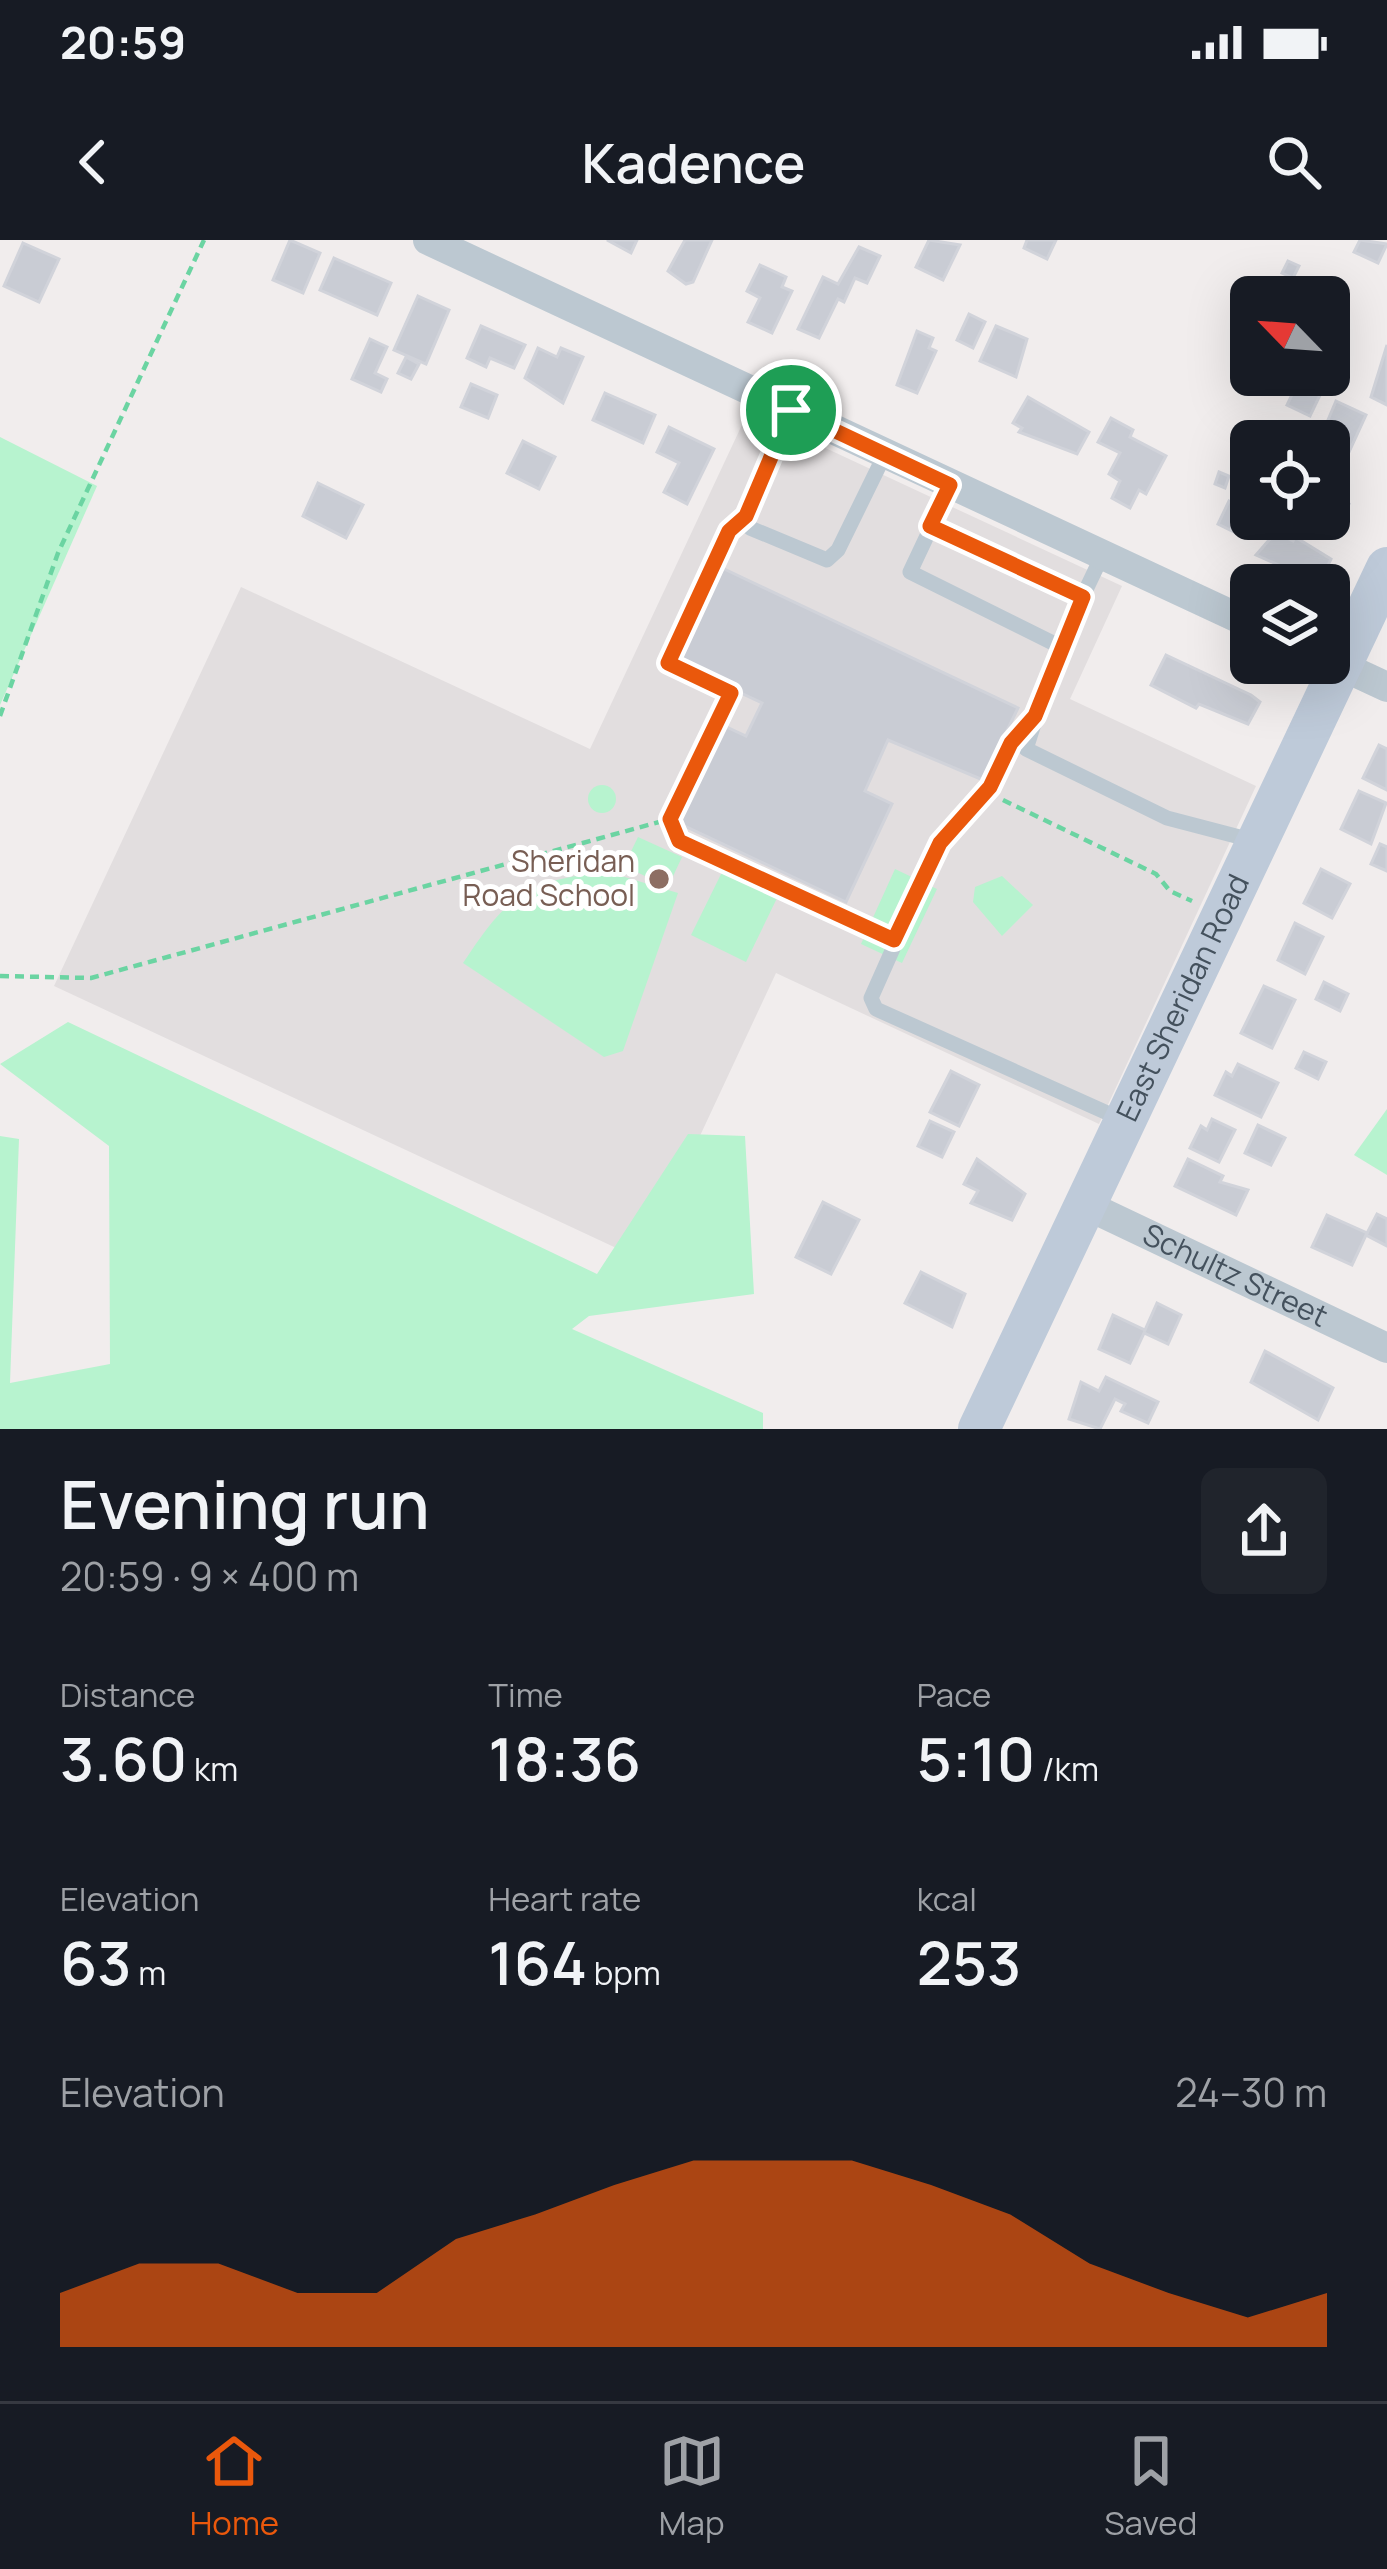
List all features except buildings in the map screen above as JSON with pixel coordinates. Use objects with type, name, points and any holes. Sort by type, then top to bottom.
[{"type":"street","points":[[428,240],[1230,614]]},
{"type":"street","name":"East Sheridan Road","points":[[1350,636],[1387,568]]},
{"type":"street","points":[[1350,670],[1387,687]]},
{"type":"street","name":"East Sheridan Road","points":[[979,1429],[1258,842],[1326,684]]},
{"type":"street","name":"Schultz Street","points":[[1085,1205],[1387,1348]]},
{"type":"lane","points":[[791,410],[746,516],[750,528],[826,560],[838,550],[885,454]]},
{"type":"lane","points":[[950,485],[911,567],[914,577],[1059,646]]},
{"type":"lane","points":[[930,526],[1083,597]]},
{"type":"lane","points":[[1102,556],[1059,646],[1026,740],[1031,754],[1167,818],[1258,842]]},
{"type":"lane","points":[[1035,716],[1011,743],[985,792],[940,843],[877,977],[872,998],[876,1010],[1125,1121]]},
{"type":"path","points":[[0,716],[58,553],[204,240]]},
{"type":"path","points":[[746,516],[729,531],[668,663],[731,693],[670,819],[679,841],[894,940]]},
{"type":"path","points":[[985,792],[1156,874],[1170,891],[1198,904]]},
{"type":"path","points":[[0,976],[91,978],[670,819]]},
{"type":"shaded area","name":"Sheridan Road School","points":[[748,412],[1122,586],[1070,699],[1256,786],[1099,1124],[776,973],[642,1260],[54,986],[241,587],[590,749]]},
{"type":"green space","points":[[0,437],[97,486],[0,705]]},
{"type":"green space","points":[[602,785],[612,789],[616,799],[612,809],[602,813],[592,809],[588,799],[592,789]]},
{"type":"green space","points":[[638,837],[682,857],[668,887],[624,866]]},
{"type":"green space","points":[[725,866],[780,892],[746,962],[691,935]]},
{"type":"green space","points":[[895,869],[937,889],[902,963],[861,944]]},
{"type":"green space","points":[[608,872],[678,893],[623,1051],[604,1057],[463,963],[493,921],[522,895],[557,880]]},
{"type":"green space","points":[[1002,876],[1033,905],[1002,936],[973,902],[975,887]]},
{"type":"green space","points":[[68,1022],[597,1274],[688,1134],[745,1136],[754,1294],[589,1316],[572,1329],[763,1413],[763,1429],[0,1429],[0,1136],[19,1139],[10,1383],[110,1364],[109,1146],[0,1064]]},
{"type":"green space","points":[[1387,1109],[1387,1175],[1354,1155]]},
{"type":"place","name":"Sheridan Road School","points":[[659,879]]},
{"type":"route","points":[[791,410],[950,485],[930,526],[1083,597],[1059,646],[1035,716],[1011,743],[990,787],[940,843],[894,940],[679,841],[670,819],[731,693],[668,663],[729,531],[746,516],[748,500],[791,410]]}]
